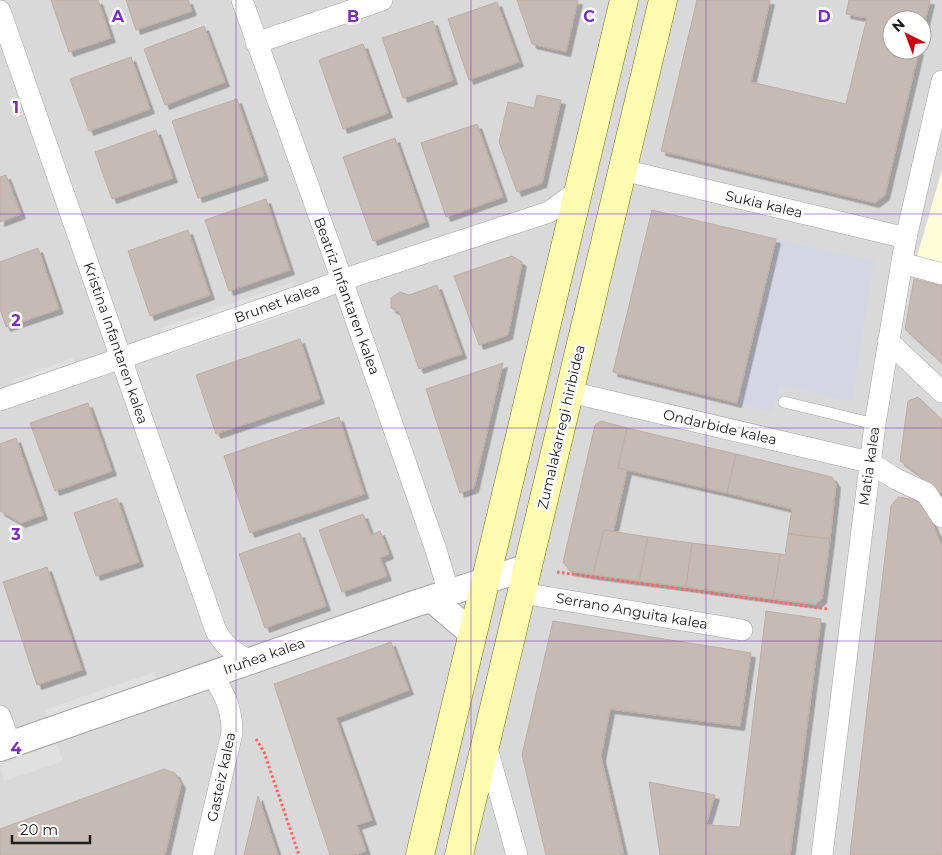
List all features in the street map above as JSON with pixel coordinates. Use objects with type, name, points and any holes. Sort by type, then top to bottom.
[{"type":"main road","points":[[420,855],[624,0]]},
{"type":"main road","name":"Zumalakarregi hiribidea","points":[[459,855],[486,745],[532,585],[570,392],[663,0]]},
{"type":"street","name":"Beatriz Infantaren kalea","points":[[242,0],[436,550],[440,596]]},
{"type":"street","points":[[256,43],[382,0]]},
{"type":"street","name":"Kristina Infantaren kalea","points":[[0,12],[122,357],[216,631],[222,642],[231,650],[250,661]]},
{"type":"street","name":"Matia kalea","points":[[822,855],[869,462],[906,238],[942,81]]},
{"type":"street","name":"Sukia kalea","points":[[623,170],[906,238]]},
{"type":"street","name":"Brunet kalea","points":[[0,400],[342,280],[549,212],[578,191]]},
{"type":"street","points":[[902,263],[942,274]]},
{"type":"street","points":[[888,341],[942,392]]},
{"type":"street","name":"Ondarbide kalea","points":[[570,392],[869,462],[896,479],[926,493],[942,517]]},
{"type":"street","name":"Iruñea kalea","points":[[5,746],[486,581],[532,585]]},
{"type":"street","name":"Serrano Anguita kalea","points":[[532,585],[742,630]]},
{"type":"street","points":[[440,596],[450,613],[473,634]]},
{"type":"street","name":"Gasteiz kalea","points":[[203,855],[232,733],[232,717],[226,696],[212,674]]},
{"type":"street","points":[[0,716],[5,746]]},
{"type":"street","points":[[486,745],[517,855]]},
{"type":"lane","points":[[784,402],[875,424]]},
{"type":"path","points":[[532,585],[551,572],[831,610]]},
{"type":"path","points":[[252,733],[264,752],[300,855]]},
{"type":"shaded area","points":[[0,0],[942,0],[942,855],[0,855]]},
{"type":"shaded area","points":[[942,170],[942,270],[915,263]]},
{"type":"shaded area","points":[[776,239],[874,261],[852,402],[780,385],[772,412],[737,403]]},
{"type":"shaded area","points":[[293,282],[295,289],[163,335],[161,328]]},
{"type":"shaded area","points":[[300,302],[303,309],[171,354],[168,347]]},
{"type":"shaded area","points":[[73,358],[76,365],[14,387],[12,380]]},
{"type":"shaded area","points":[[154,672],[157,679],[47,717],[45,710]]},
{"type":"shaded area","points":[[57,744],[63,761],[4,781],[0,764]]},
{"type":"building","points":[[51,0],[98,0],[111,38],[69,52]]},
{"type":"building","points":[[126,0],[188,0],[192,11],[136,30]]},
{"type":"building","points":[[517,0],[578,0],[566,52],[532,44]]},
{"type":"building","points":[[697,0],[770,0],[751,82],[846,104],[867,18],[846,14],[849,0],[930,0],[928,10],[882,10],[882,60],[917,60],[885,195],[875,203],[661,151]]},
{"type":"building","points":[[497,2],[519,62],[469,80],[448,19]]},
{"type":"building","points":[[433,21],[453,80],[403,98],[382,38]]},
{"type":"building","points":[[204,26],[225,82],[165,105],[144,49]]},
{"type":"building","points":[[363,44],[388,113],[343,129],[319,60]]},
{"type":"building","points":[[131,57],[150,109],[89,131],[70,79]]},
{"type":"building","points":[[537,95],[561,100],[542,183],[517,192],[499,142],[508,102],[534,108]]},
{"type":"building","points":[[237,99],[264,176],[198,198],[172,121]]},
{"type":"building","points":[[477,124],[503,197],[446,217],[421,143]]},
{"type":"building","points":[[156,130],[173,178],[112,199],[95,152]]},
{"type":"building","points":[[395,138],[425,222],[373,241],[343,157]]},
{"type":"building","points":[[6,175],[21,214],[0,222],[0,177]]},
{"type":"building","points":[[266,199],[290,270],[229,291],[205,220]]},
{"type":"building","points":[[652,210],[776,239],[737,403],[613,372]]},
{"type":"building","points":[[188,230],[210,295],[150,316],[128,251]]},
{"type":"building","points":[[38,248],[59,309],[6,327],[0,309],[0,262]]},
{"type":"building","points":[[512,256],[522,262],[508,335],[479,345],[454,276]]},
{"type":"building","points":[[914,279],[942,286],[942,363],[905,329]]},
{"type":"building","points":[[437,285],[462,354],[419,369],[399,312],[391,308],[391,298],[400,292],[409,295]]},
{"type":"building","points":[[300,339],[320,399],[216,434],[196,375]]},
{"type":"building","points":[[503,363],[474,488],[460,493],[426,389]]},
{"type":"building","points":[[918,397],[942,420],[942,492],[937,495],[918,474],[900,461],[908,401]]},
{"type":"building","points":[[88,403],[112,471],[55,491],[30,423]]},
{"type":"building","points":[[339,417],[364,494],[250,533],[224,456]]},
{"type":"building","points":[[601,421],[627,428],[618,468],[627,470],[613,532],[604,530],[593,575],[570,571],[563,562],[595,425]]},
{"type":"building","points":[[627,428],[736,454],[727,493],[618,468]]},
{"type":"building","points":[[16,438],[43,515],[21,523],[0,511],[0,444]]},
{"type":"building","points":[[736,454],[832,477],[836,484],[830,539],[788,534],[792,509],[727,493]]},
{"type":"building","points":[[898,497],[916,500],[929,515],[942,546],[942,855],[850,855],[891,506]]},
{"type":"building","points":[[117,498],[139,562],[96,576],[74,513]]},
{"type":"building","points":[[363,514],[371,535],[380,531],[389,554],[380,558],[387,576],[342,592],[319,530]]},
{"type":"building","points":[[604,530],[648,537],[639,581],[593,575]]},
{"type":"building","points":[[300,533],[326,606],[265,628],[239,554]]},
{"type":"building","points":[[788,534],[830,539],[822,599],[815,604],[773,599],[780,554],[785,555]]},
{"type":"building","points":[[648,537],[692,543],[686,587],[639,581]]},
{"type":"building","points":[[692,543],[780,554],[773,599],[686,587]]},
{"type":"building","points":[[47,567],[82,670],[37,685],[3,582]]},
{"type":"building","points":[[766,611],[821,619],[790,855],[660,855],[649,782],[715,795],[706,825],[740,827]]},
{"type":"building","points":[[553,621],[751,653],[740,726],[610,709],[601,757],[624,855],[546,855],[522,755]]},
{"type":"building","points":[[391,642],[409,690],[336,718],[372,820],[357,825],[366,851],[355,855],[330,855],[274,684]]},
{"type":"building","points":[[164,769],[175,773],[181,784],[165,855],[0,855],[0,829]]},
{"type":"building","points":[[258,796],[278,855],[244,855]]}]
